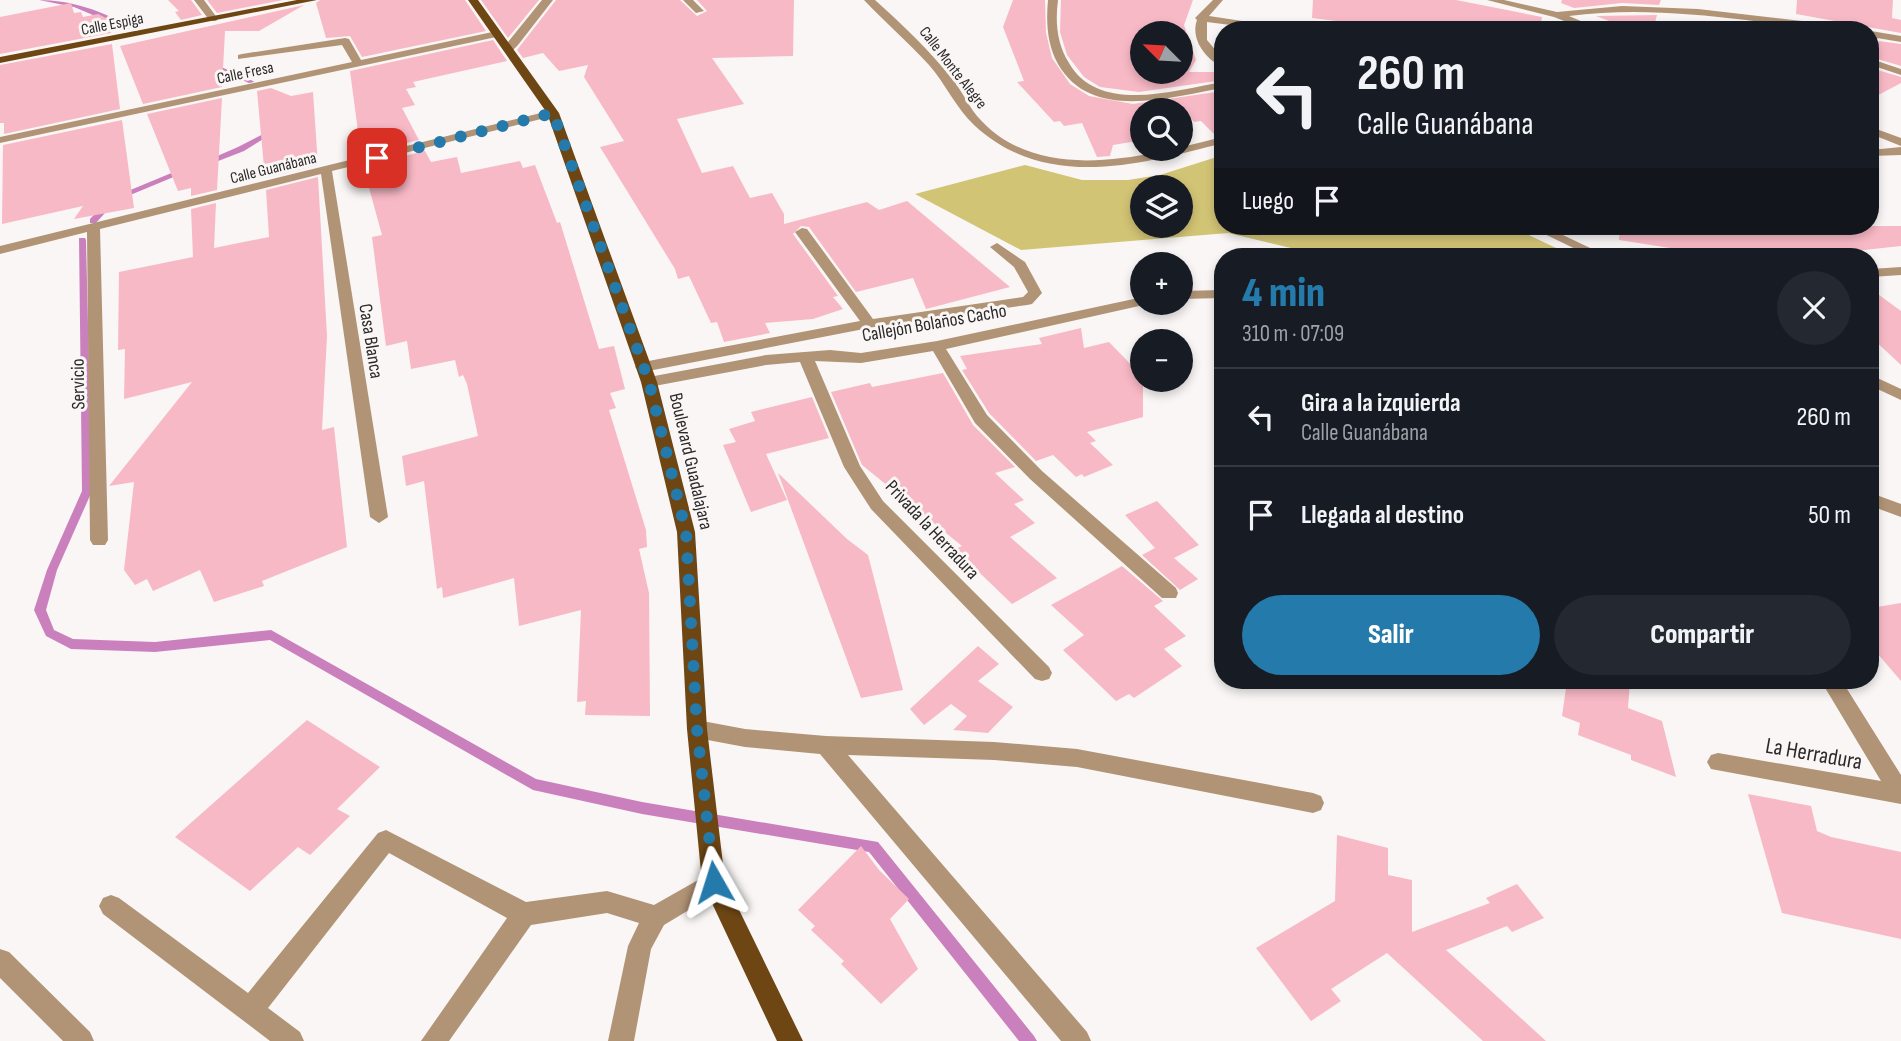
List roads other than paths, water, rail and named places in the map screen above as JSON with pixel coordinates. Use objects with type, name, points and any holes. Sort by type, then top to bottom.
[{"type":"main road","name":"Calle Espiga","points":[[0,60],[312,0]]},
{"type":"main road","name":"Boulevard Guadalajara","points":[[473,0],[553,113],[649,382],[686,532],[697,729],[714,882],[790,1041]]},
{"type":"street","points":[[199,0],[213,19]]},
{"type":"street","points":[[508,49],[524,35],[541,5],[548,0]]},
{"type":"street","points":[[688,0],[699,12]]},
{"type":"street","name":"Calle Monte Alegre","points":[[869,0],[910,35],[953,87],[975,121],[1010,148],[1052,161],[1098,164],[1155,157],[1214,142]]},
{"type":"street","points":[[1054,0],[1050,31],[1066,73],[1087,92],[1112,97],[1137,97],[1214,86]]},
{"type":"street","points":[[1214,56],[1206,49],[1199,35],[1200,18],[1218,0]]},
{"type":"street","points":[[1492,0],[1506,1],[1573,21]]},
{"type":"street","points":[[1557,15],[1577,7],[1663,4],[1789,21]]},
{"type":"street","points":[[1741,13],[1760,21]]},
{"type":"street","points":[[1200,18],[1224,21]]},
{"type":"street","name":"Calle Fresa","points":[[0,140],[497,34]]},
{"type":"street","points":[[1879,35],[1901,39]]},
{"type":"street","points":[[243,57],[345,41],[358,63]]},
{"type":"street","points":[[1879,65],[1901,72]]},
{"type":"street","name":"Calle Guanábana","points":[[0,250],[553,113]]},
{"type":"street","points":[[1879,134],[1901,142]]},
{"type":"street","points":[[1879,152],[1901,150]]},
{"type":"street","name":"Casa Blanca","points":[[326,170],[379,517]]},
{"type":"street","name":"Servicio","points":[[93,228],[99,540]]},
{"type":"street","points":[[802,232],[869,324]]},
{"type":"street","points":[[1554,235],[1582,248]]},
{"type":"street","points":[[643,367],[869,324],[1027,301],[1035,293],[1020,265],[997,247]]},
{"type":"street","points":[[1879,272],[1901,271]]},
{"type":"street","points":[[1193,295],[1214,294]]},
{"type":"street","name":"Callejón Bolaños Cacho","points":[[649,382],[766,360],[805,356],[861,358],[937,346],[1130,304]]},
{"type":"street","points":[[937,346],[981,419],[1036,475],[1169,593]]},
{"type":"street","name":"Privada la Herradura","points":[[805,356],[852,467],[877,505],[1042,673]]},
{"type":"street","points":[[1879,384],[1901,395]]},
{"type":"street","points":[[1879,502],[1901,511]]},
{"type":"street","points":[[1836,689],[1901,794]]},
{"type":"street","points":[[697,729],[745,738],[825,745],[994,751],[1077,758],[1313,803]]},
{"type":"street","points":[[825,745],[1078,1041]]},
{"type":"street","name":"La Herradura","points":[[1718,762],[1901,794]]},
{"type":"street","points":[[250,1011],[386,840],[524,914],[607,902],[656,917]]},
{"type":"street","points":[[621,1041],[640,946],[656,917],[714,882]]},
{"type":"street","points":[[111,906],[291,1041]]},
{"type":"street","points":[[434,1041],[524,914]]},
{"type":"street","points":[[0,961],[81,1041]]},
{"type":"waterway","points":[[42,0],[75,5],[128,28]]},
{"type":"waterway","points":[[212,65],[251,82]]},
{"type":"waterway","points":[[205,163],[241,149],[273,131]]},
{"type":"waterway","points":[[120,196],[184,171]]},
{"type":"waterway","points":[[93,221],[108,205]]},
{"type":"waterway","points":[[82,240],[87,491],[52,570],[40,610],[50,633],[71,644],[155,647],[271,635],[533,784],[642,808],[873,846],[1029,1041]]}]
